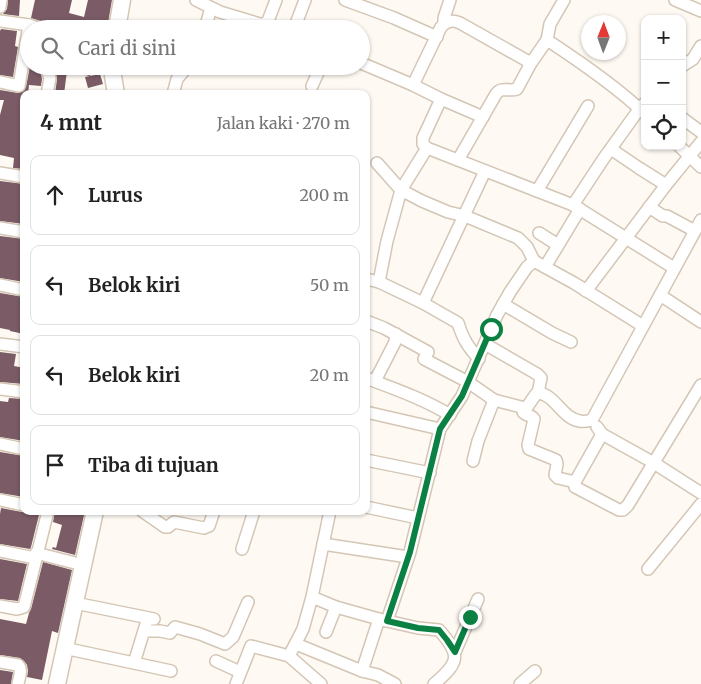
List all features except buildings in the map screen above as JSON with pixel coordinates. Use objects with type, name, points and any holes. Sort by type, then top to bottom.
[{"type":"street","points":[[0,7],[1,0]]},
{"type":"street","points":[[119,20],[122,0]]},
{"type":"street","points":[[196,0],[220,12],[245,20]]},
{"type":"street","points":[[269,20],[276,0]]},
{"type":"street","points":[[297,20],[305,0]]},
{"type":"street","points":[[345,0],[394,18],[437,37]]},
{"type":"street","points":[[413,84],[444,23],[450,0]]},
{"type":"street","points":[[675,0],[701,11]]},
{"type":"street","points":[[458,160],[499,90],[517,89],[531,63],[547,40],[550,24],[560,2]]},
{"type":"street","points":[[207,20],[211,8]]},
{"type":"street","points":[[0,21],[20,24]]},
{"type":"street","points":[[444,23],[452,21],[460,23],[531,63]]},
{"type":"street","points":[[547,40],[641,107]]},
{"type":"street","points":[[686,63],[693,59],[701,46]]},
{"type":"street","points":[[370,67],[413,84],[441,99],[483,117]]},
{"type":"street","points":[[0,82],[19,86],[21,75]]},
{"type":"street","points":[[48,90],[49,75]]},
{"type":"street","points":[[113,75],[115,90]]},
{"type":"street","points":[[174,90],[181,75]]},
{"type":"street","points":[[312,86],[317,75]]},
{"type":"street","points":[[441,99],[423,138],[423,144],[426,148],[576,207],[674,268]]},
{"type":"street","points":[[537,191],[588,106]]},
{"type":"street","points":[[545,267],[576,207],[611,149],[641,111]]},
{"type":"street","points":[[686,121],[701,132]]},
{"type":"street","points":[[586,290],[701,142]]},
{"type":"street","points":[[379,282],[387,240],[401,190],[426,148]]},
{"type":"street","points":[[611,149],[666,185]]},
{"type":"street","points":[[684,150],[701,167]]},
{"type":"street","points":[[376,163],[401,190],[448,212],[464,216],[518,238],[527,247],[534,260],[643,326]]},
{"type":"street","points":[[423,303],[485,170]]},
{"type":"street","points":[[0,173],[20,176]]},
{"type":"street","points":[[649,207],[663,216],[667,216],[696,237]]},
{"type":"street","points":[[592,420],[674,268],[696,237],[701,220]]},
{"type":"street","points":[[0,228],[20,231]]},
{"type":"street","points":[[539,233],[558,245]]},
{"type":"street","points":[[362,671],[408,557],[440,429],[462,396],[503,304],[527,267],[534,260]]},
{"type":"street","points":[[370,280],[379,282],[423,303],[458,324],[466,344],[479,359]]},
{"type":"street","points":[[0,285],[20,289]]},
{"type":"street","points":[[660,295],[701,322]]},
{"type":"street","points":[[503,304],[571,342]]},
{"type":"street","points":[[370,323],[396,334],[428,352],[424,360],[468,382],[494,400],[525,408]]},
{"type":"street","points":[[370,379],[395,342],[396,334]]},
{"type":"street","points":[[0,344],[20,346]]},
{"type":"street","points":[[485,344],[538,374],[541,378],[538,392],[523,412],[534,419],[528,445],[529,449],[556,460],[555,475],[558,478],[575,482]]},
{"type":"street","points":[[370,380],[418,398],[450,415]]},
{"type":"street","points":[[602,434],[575,482],[575,487],[619,510],[623,510],[628,505],[701,385]]},
{"type":"street","points":[[0,389],[20,392]]},
{"type":"street","points":[[538,392],[544,393],[570,417],[578,421],[592,420]]},
{"type":"street","points":[[473,461],[478,441],[494,400]]},
{"type":"street","points":[[370,413],[440,429]]},
{"type":"street","points":[[592,420],[602,434],[654,462],[701,493]]},
{"type":"street","points":[[0,444],[20,448]]},
{"type":"street","points":[[370,461],[430,473]]},
{"type":"street","points":[[0,500],[20,504]]},
{"type":"street","points":[[648,569],[701,504]]},
{"type":"street","points":[[370,508],[418,518]]},
{"type":"street","points":[[0,606],[17,609],[24,606],[47,515]]},
{"type":"street","points":[[57,684],[94,515]]},
{"type":"street","points":[[148,515],[165,527],[174,522],[204,528],[210,526],[213,515]]},
{"type":"street","points":[[242,549],[253,515]]},
{"type":"street","points":[[289,656],[303,630],[329,515]]},
{"type":"street","points":[[323,544],[408,557]]},
{"type":"street","points":[[0,551],[83,565]]},
{"type":"street","points":[[312,597],[336,607],[383,620],[418,628],[439,630],[455,652]]},
{"type":"street","points":[[443,682],[453,665],[455,652],[478,599]]},
{"type":"street","points":[[144,631],[170,633],[175,627],[225,644],[233,637],[248,602]]},
{"type":"street","points":[[75,603],[151,619],[135,654],[134,663]]},
{"type":"street","points":[[326,632],[336,607]]},
{"type":"street","points":[[296,644],[362,671],[378,675],[395,684]]},
{"type":"street","points":[[236,684],[252,646],[289,656],[321,684]]},
{"type":"street","points":[[64,648],[171,671]]},
{"type":"street","points":[[0,662],[20,667],[18,684]]},
{"type":"street","points":[[216,662],[240,672]]},
{"type":"street","points":[[520,684],[535,671]]},
{"type":"route","points":[[470,617],[455,652],[439,630],[418,628],[387,621],[410,552],[440,429],[462,396],[491,329]]}]
